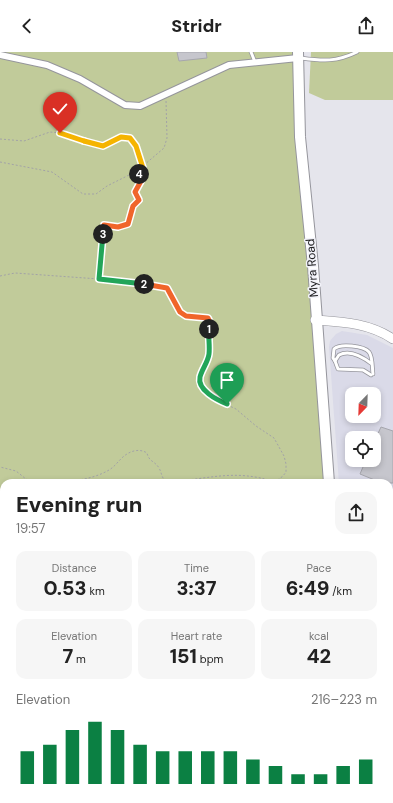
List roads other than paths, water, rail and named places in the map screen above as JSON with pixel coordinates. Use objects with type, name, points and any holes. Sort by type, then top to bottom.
[{"type":"highway","name":"Myra Road","points":[[298,55],[300,137],[313,266],[329,479]]},
{"type":"main road","points":[[316,320],[363,325],[393,339]]},
{"type":"street","points":[[0,55],[47,65],[80,79],[125,105],[140,106],[229,65],[298,55]]},
{"type":"lane","points":[[251,52],[255,62]]},
{"type":"lane","points":[[298,55],[327,62],[348,57],[357,52]]},
{"type":"lane","points":[[340,345],[346,345],[367,350],[371,355],[372,364],[372,375],[363,370],[338,369],[334,361],[334,349],[340,345]]},
{"type":"lane","points":[[334,361],[339,355],[348,353],[360,356],[372,364]]}]
